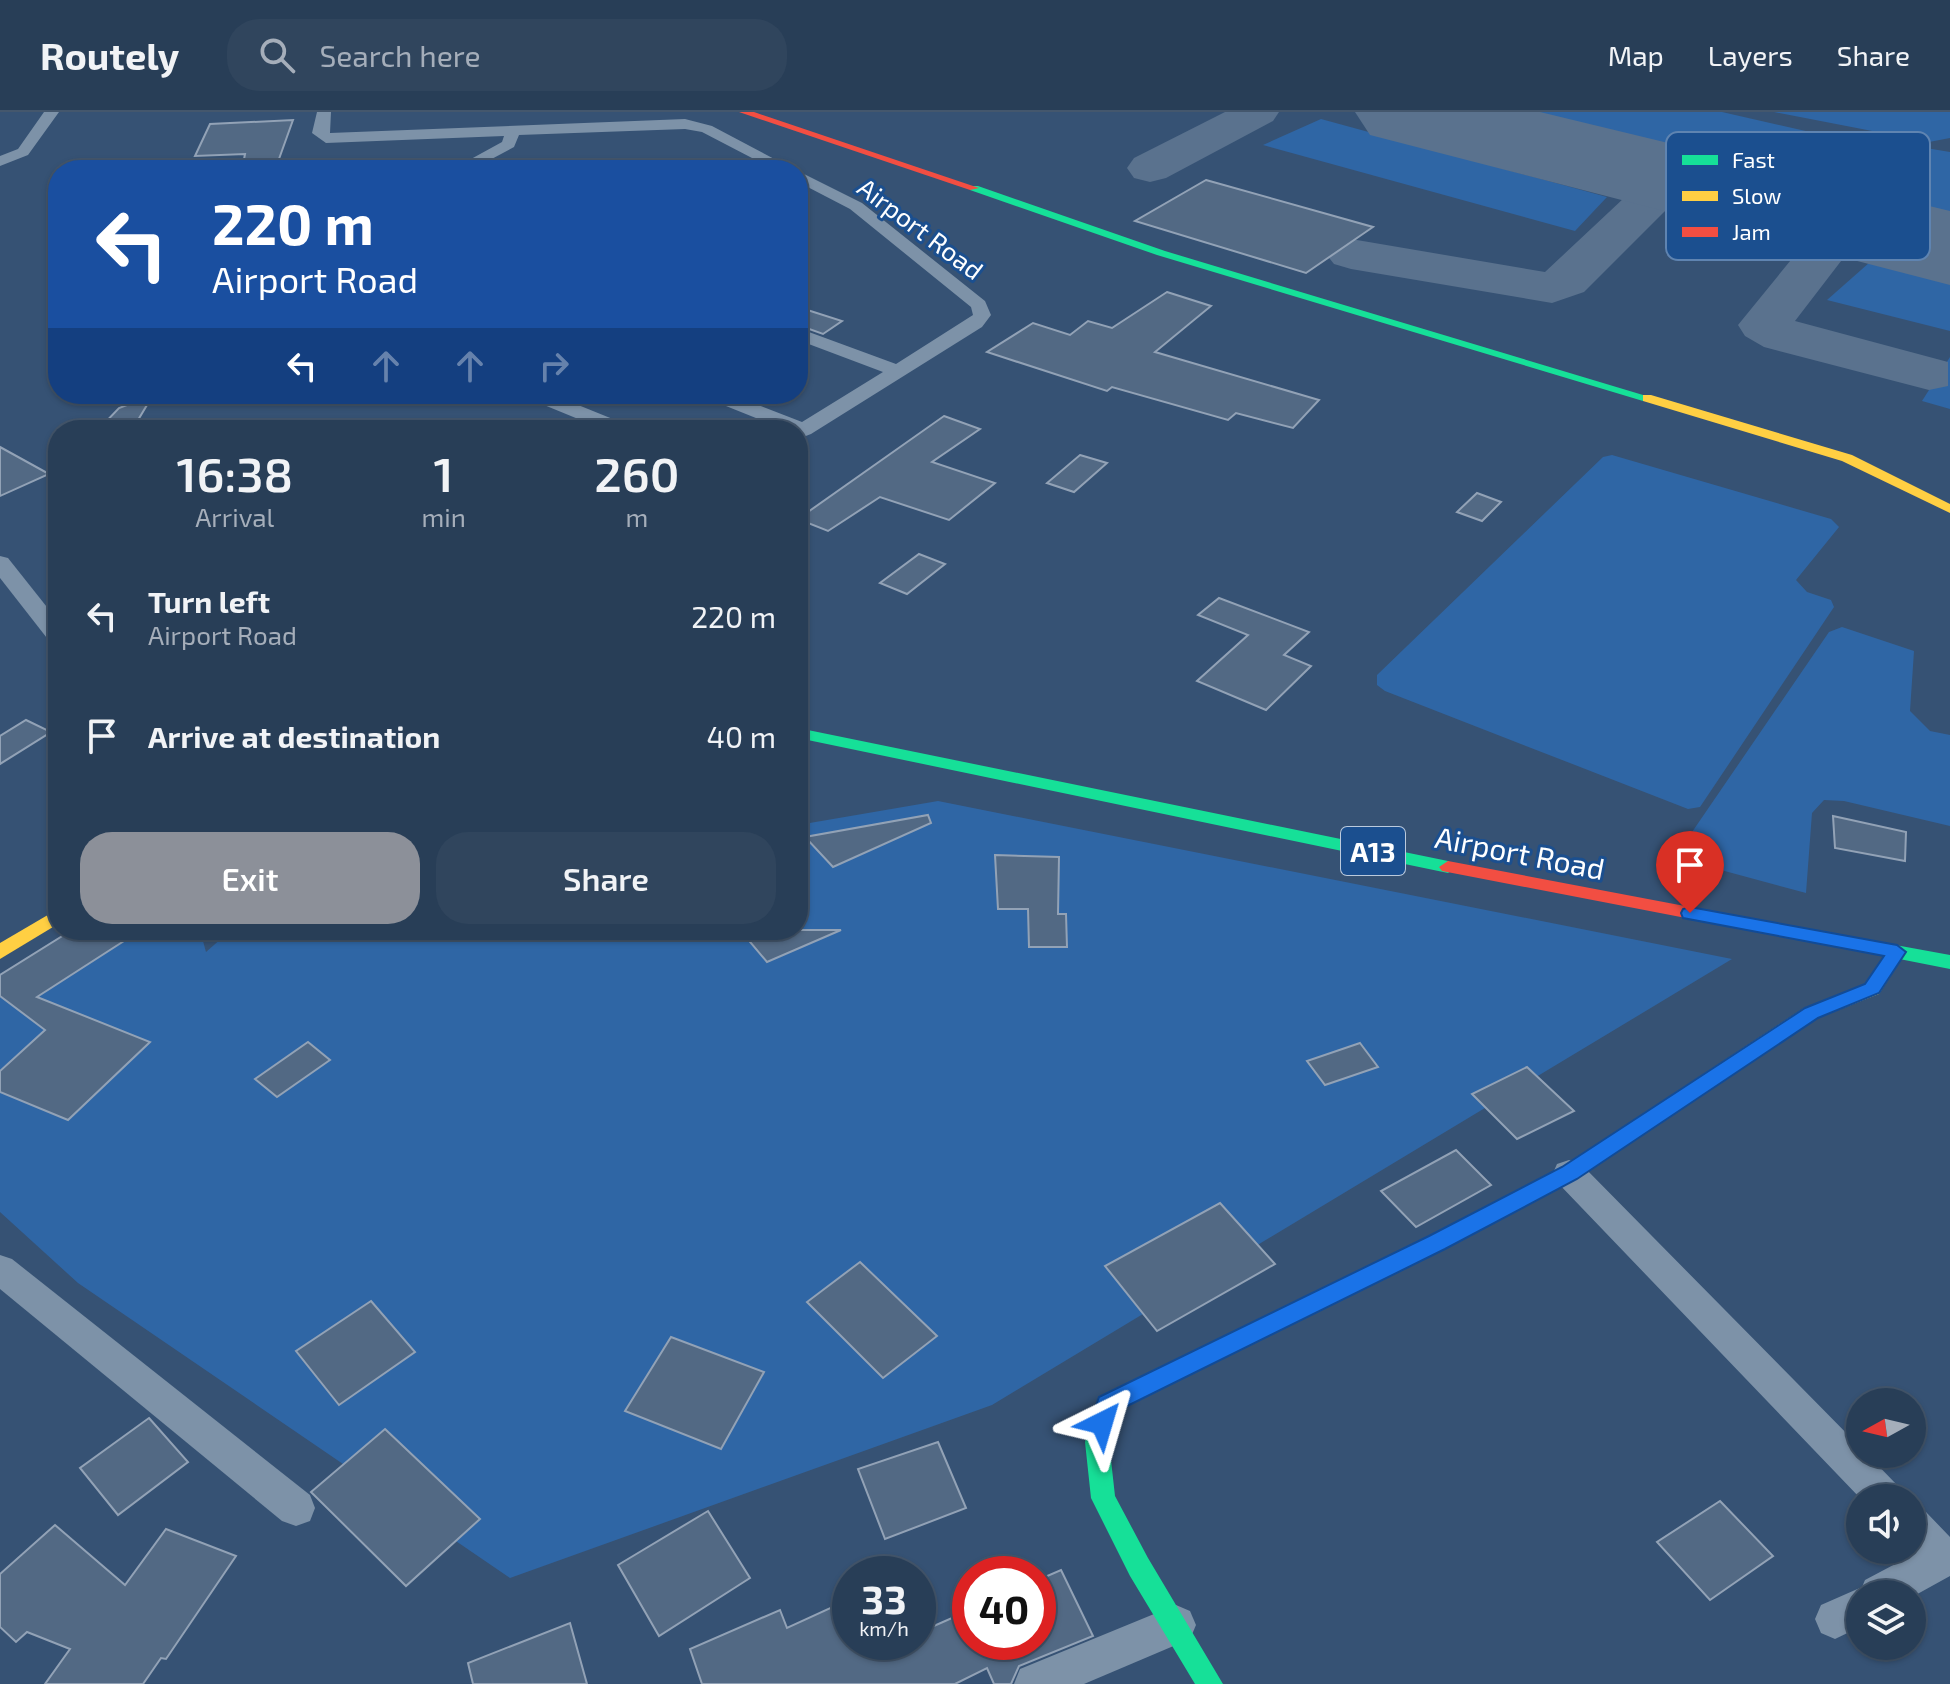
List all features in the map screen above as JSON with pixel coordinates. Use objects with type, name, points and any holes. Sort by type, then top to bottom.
[{"type":"main road","points":[[744,112],[1092,227],[1161,253],[1847,458],[1950,509]]},
{"type":"main road","name":"Airport Road","points":[[808,735],[1512,880],[1950,962]]},
{"type":"main road","points":[[0,952],[48,921]]},
{"type":"main road","points":[[1210,1684],[1139,1567],[1103,1498],[1097,1442],[1107,1404],[1437,1243],[1569,1173],[1811,1013],[1872,989],[1897,952]]},
{"type":"street","points":[[0,161],[23,152],[52,112]]},
{"type":"street","points":[[324,112],[320,133],[326,138],[685,124],[707,129],[767,160]]},
{"type":"street","points":[[478,160],[509,144],[513,129]]},
{"type":"street","name":"Airport Road","points":[[808,181],[856,206],[979,305],[982,315],[976,323],[808,428]]},
{"type":"street","points":[[808,338],[897,371]]},
{"type":"street","points":[[559,404],[598,420]]},
{"type":"street","points":[[736,404],[773,420]]},
{"type":"street","points":[[0,563],[48,624]]},
{"type":"street","points":[[1569,1173],[1871,1484]]},
{"type":"street","points":[[0,1269],[296,1508]]},
{"type":"street","points":[[1904,1580],[1944,1558],[1926,1539]]},
{"type":"street","points":[[1035,1684],[1176,1625]]},
{"type":"shaded area","points":[[1500,112],[1722,112],[1810,132],[1666,132],[1666,152]]},
{"type":"shaded area","points":[[1774,112],[1950,112],[1950,138],[1930,142],[1930,132],[1877,132]]},
{"type":"shaded area","points":[[1321,119],[1607,197],[1575,231],[1263,145]]},
{"type":"shaded area","points":[[1930,149],[1950,152],[1950,221],[1930,216]]},
{"type":"shaded area","points":[[1872,260],[1898,260],[1950,273],[1950,331],[1827,300]]},
{"type":"shaded area","points":[[1950,357],[1950,409],[1922,401]]},
{"type":"shaded area","points":[[1612,455],[1831,519],[1839,527],[1796,580],[1807,592],[1831,600],[1834,607],[1700,807],[1688,809],[1385,691],[1377,685],[1377,675],[1603,457]]},
{"type":"shaded area","points":[[1842,627],[1914,651],[1910,711],[1930,731],[1950,735],[1950,826],[1844,801],[1824,800],[1812,813],[1806,893],[1684,860],[1677,854],[1829,632]]},
{"type":"shaded area","points":[[938,801],[1732,959],[992,1405],[510,1578],[78,1283],[0,1212],[0,985],[66,940],[203,940],[206,952],[220,940],[808,940],[808,823]]},
{"type":"building","points":[[293,120],[279,160],[244,160],[245,154],[195,156],[210,124]]},
{"type":"building","points":[[1206,180],[1373,227],[1306,273],[1135,221]]},
{"type":"building","points":[[1167,292],[1211,306],[1155,352],[1319,400],[1293,428],[1236,413],[1228,420],[1112,387],[1107,391],[987,352],[1033,323],[1070,335],[1088,321],[1112,328]]},
{"type":"building","points":[[808,310],[842,321],[823,334],[808,329]]},
{"type":"building","points":[[129,404],[148,404],[138,420],[108,420],[119,408]]},
{"type":"building","points":[[944,416],[980,429],[932,462],[995,483],[949,520],[880,497],[828,531],[808,523],[808,512]]},
{"type":"building","points":[[0,447],[48,473],[48,474],[0,496]]},
{"type":"building","points":[[1080,455],[1107,463],[1074,492],[1047,483]]},
{"type":"building","points":[[1477,493],[1501,502],[1482,521],[1457,512]]},
{"type":"building","points":[[919,554],[945,564],[907,594],[880,583]]},
{"type":"building","points":[[1219,598],[1309,632],[1284,655],[1311,666],[1266,710],[1197,681],[1248,635],[1198,615]]},
{"type":"building","points":[[26,720],[48,731],[48,734],[0,764],[0,736]]},
{"type":"building","points":[[928,815],[931,823],[833,867],[808,836]]},
{"type":"building","points":[[1833,816],[1906,832],[1905,861],[1835,848]]},
{"type":"building","points":[[995,855],[1059,857],[1058,914],[1066,914],[1067,947],[1029,947],[1028,909],[998,909]]},
{"type":"building","points":[[808,930],[841,930],[767,962],[748,940],[808,940]]},
{"type":"building","points":[[56,940],[125,940],[37,997],[150,1042],[68,1120],[0,1092],[0,1071],[45,1030],[0,996],[0,975]]},
{"type":"building","points":[[308,1042],[330,1060],[277,1097],[255,1079]]},
{"type":"building","points":[[1360,1043],[1378,1067],[1325,1085],[1307,1061]]},
{"type":"building","points":[[1527,1067],[1574,1111],[1517,1139],[1472,1094]]},
{"type":"building","points":[[1456,1150],[1491,1185],[1416,1227],[1381,1191]]},
{"type":"building","points":[[1220,1203],[1275,1264],[1157,1331],[1105,1266]]},
{"type":"building","points":[[860,1262],[937,1336],[883,1378],[807,1302]]},
{"type":"building","points":[[371,1301],[415,1352],[339,1405],[296,1351]]},
{"type":"building","points":[[671,1337],[764,1372],[721,1449],[625,1411]]},
{"type":"building","points":[[149,1418],[188,1462],[118,1515],[80,1468]]},
{"type":"building","points":[[385,1429],[480,1519],[406,1586],[311,1492]]},
{"type":"building","points":[[938,1442],[966,1508],[885,1539],[858,1469]]},
{"type":"building","points":[[1720,1501],[1773,1556],[1710,1600],[1657,1542]]},
{"type":"building","points":[[708,1511],[750,1578],[659,1636],[618,1565]]},
{"type":"building","points":[[55,1525],[125,1585],[166,1529],[236,1556],[166,1659],[161,1658],[143,1684],[45,1684],[70,1649],[27,1632],[16,1642],[0,1627],[0,1574]]},
{"type":"building","points":[[1061,1570],[1093,1636],[1056,1651],[1056,1572]]},
{"type":"building","points":[[832,1607],[832,1660],[936,1660],[936,1625],[952,1618],[952,1660],[1034,1660],[1019,1666],[1011,1684],[994,1684],[987,1668],[955,1684],[702,1684],[690,1649],[780,1610],[787,1628]]},
{"type":"building","points":[[570,1623],[587,1684],[473,1684],[468,1663]]},
{"type":"taxiway","points":[[1150,168],[1258,112]]},
{"type":"taxiway","points":[[1351,254],[1552,288],[1566,281],[1666,184]]},
{"type":"taxiway","points":[[1816,260],[1764,325],[1783,336],[1929,374]]},
{"type":"runway","points":[[1408,112],[1666,177]]},
{"type":"runway","points":[[1930,243],[1950,248]]},
{"type":"traffic: fast","points":[[974,188],[1161,253],[1647,398]]},
{"type":"traffic: fast","points":[[808,735],[1448,867]]},
{"type":"traffic: fast","points":[[1748,924],[1950,962]]},
{"type":"traffic: fast","points":[[1210,1684],[1139,1567],[1103,1498],[1097,1442],[1107,1404],[1437,1243],[1571,1172]]},
{"type":"traffic: slow","points":[[1647,398],[1847,458],[1950,509]]},
{"type":"traffic: slow","points":[[0,952],[48,921]]},
{"type":"traffic: slow","points":[[1571,1172],[1811,1013],[1872,989],[1897,952]]},
{"type":"traffic: jam","points":[[744,112],[974,188]]},
{"type":"traffic: jam","points":[[1448,867],[1748,924]]},
{"type":"route","points":[[1102,1423],[1107,1404],[1437,1243],[1569,1173],[1811,1013],[1872,989],[1897,952],[1690,913]]}]
